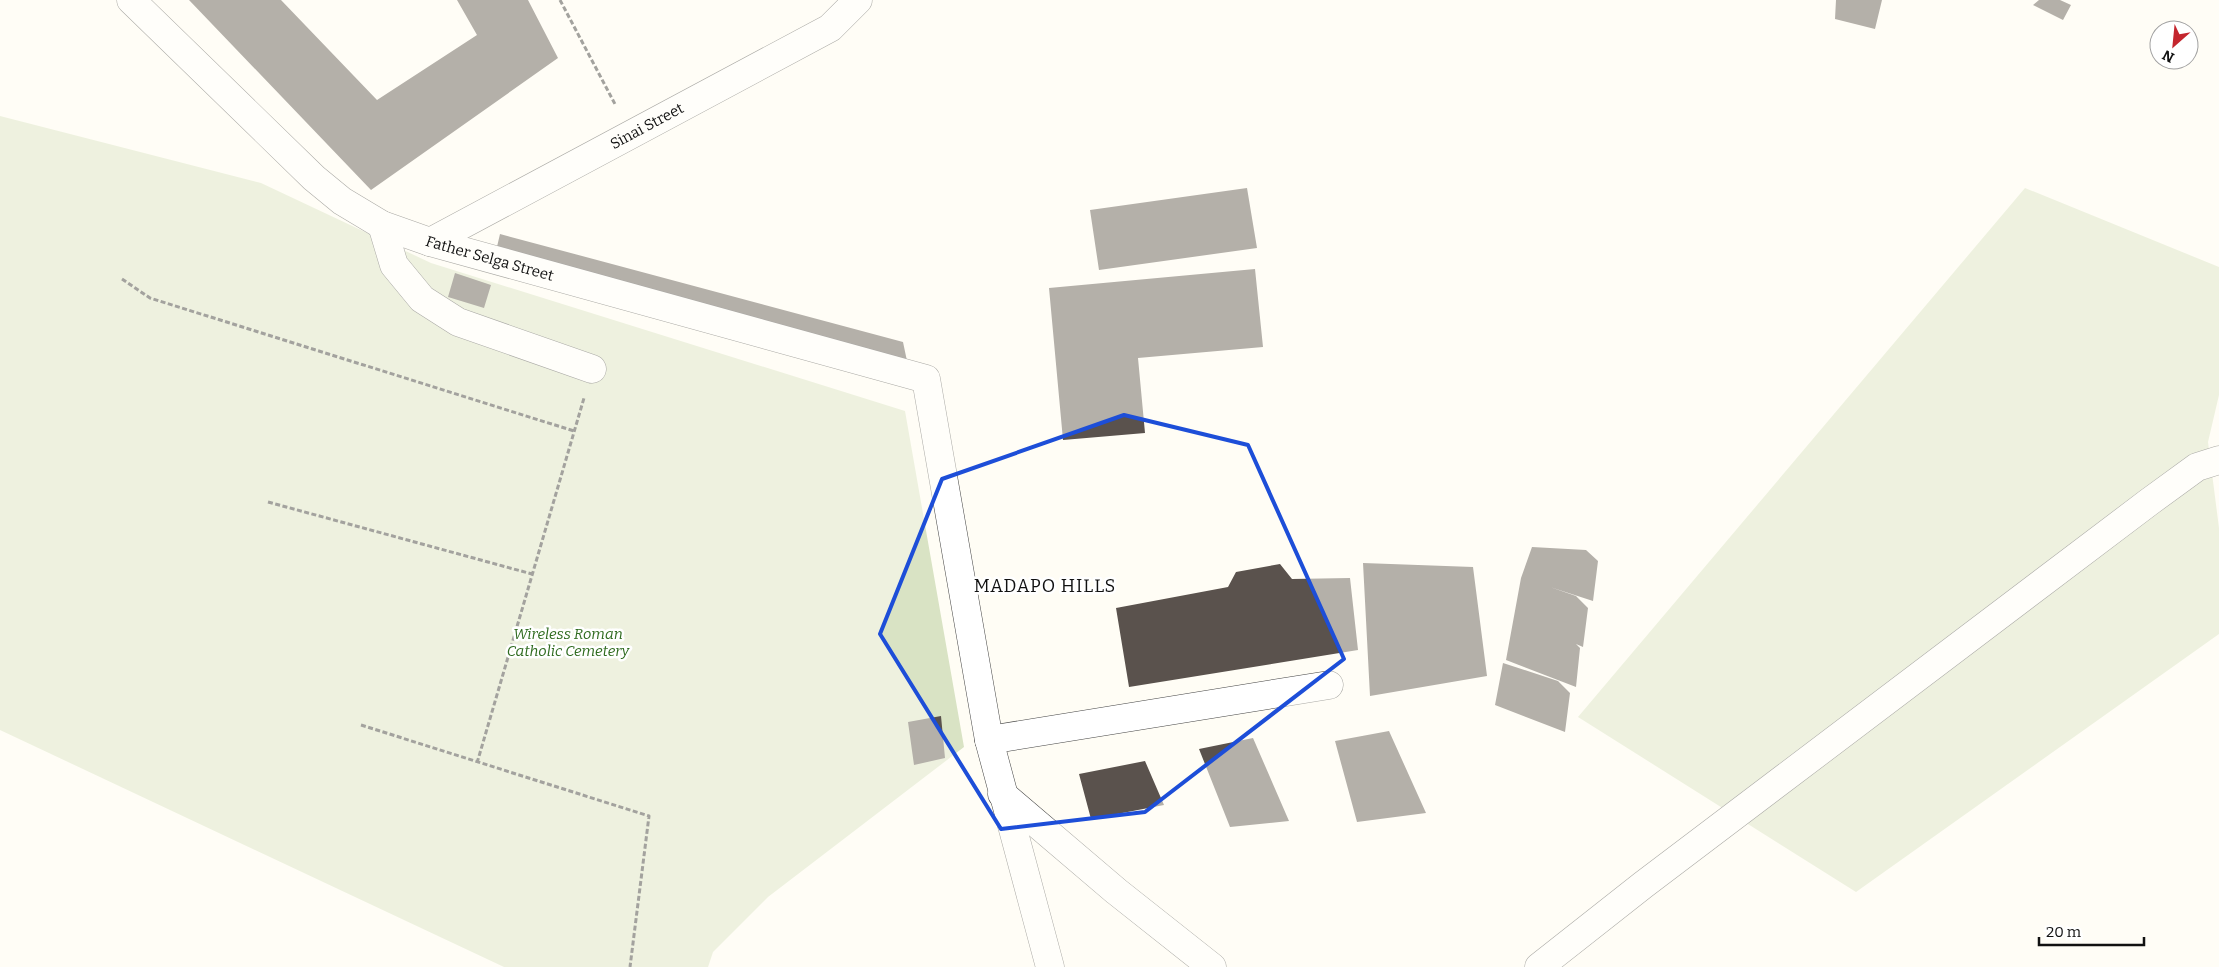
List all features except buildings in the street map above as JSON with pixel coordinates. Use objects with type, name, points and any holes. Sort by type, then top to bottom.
[{"type":"street","name":"Father Selga Street","points":[[131,0],[314,178],[342,202],[382,225],[430,242],[926,379],[989,740]]},
{"type":"street","name":"Sinai Street","points":[[430,242],[830,28],[858,0]]},
{"type":"street","points":[[382,225],[394,266],[422,299],[458,322],[592,369]]},
{"type":"street","points":[[1540,967],[1643,885],[2149,502],[2197,467],[2219,460]]},
{"type":"street","points":[[1050,967],[989,740],[1328,685]]},
{"type":"street","points":[[1002,794],[1116,891],[1212,967]]},
{"type":"path","points":[[560,0],[631,134]]},
{"type":"path","points":[[122,279],[150,298],[574,431]]},
{"type":"path","points":[[477,763],[592,369]]},
{"type":"path","points":[[268,502],[532,574]]},
{"type":"path","points":[[361,725],[649,816],[630,967]]},
{"type":"highlighted area","points":[[1124,415],[1248,445],[1344,659],[1145,812],[1001,829],[880,634],[942,479]]},
{"type":"green space","name":"Wireless Roman Catholic Cemetery","points":[[0,116],[261,183],[431,263],[905,411],[964,747],[768,897],[713,952],[708,967],[504,967],[0,730]]},
{"type":"green space","points":[[2025,188],[2219,267],[2219,395],[2208,442],[2219,528],[2219,634],[1856,892],[1578,717]]},
{"type":"district","name":"MADAPO HILLS","points":[[1045,586]]}]
